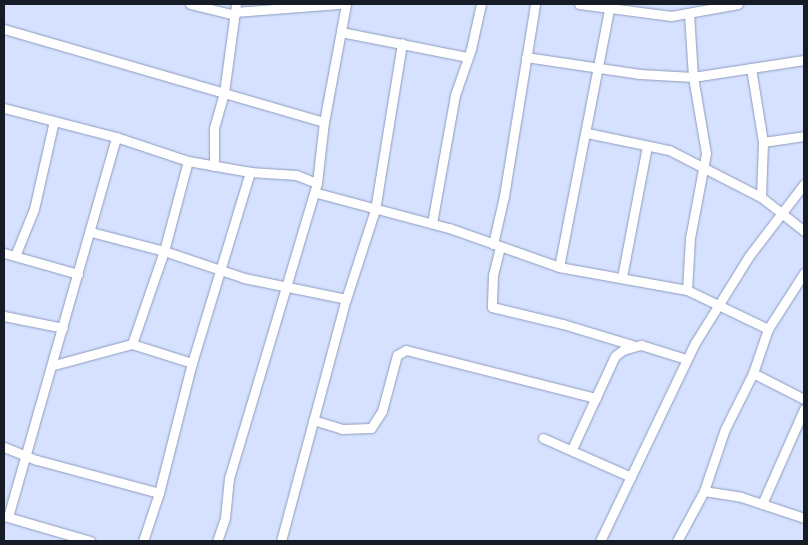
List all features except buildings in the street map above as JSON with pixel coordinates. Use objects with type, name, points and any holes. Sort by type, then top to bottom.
[{"type":"street","points":[[190,4],[235,10],[339,4]]},
{"type":"street","points":[[217,541],[225,518],[229,478],[317,188],[324,122],[346,4]]},
{"type":"street","points":[[432,223],[455,95],[482,4]]},
{"type":"street","points":[[535,4],[492,275],[492,307],[563,324],[686,359]]},
{"type":"street","points":[[579,4],[689,14],[738,4]]},
{"type":"street","points":[[559,267],[575,178],[587,133],[595,65],[609,6]]},
{"type":"street","points":[[214,166],[214,129],[224,93],[235,10]]},
{"type":"street","points":[[687,290],[690,238],[706,168],[705,140],[693,78],[689,14]]},
{"type":"street","points":[[4,29],[324,122]]},
{"type":"street","points":[[341,32],[466,57]]},
{"type":"street","points":[[281,541],[346,299],[375,210],[402,43]]},
{"type":"street","points":[[526,56],[595,65],[640,74],[693,78],[804,60]]},
{"type":"street","points":[[751,68],[763,142],[761,198]]},
{"type":"street","points":[[4,108],[116,137],[188,161],[250,172],[296,175],[317,188],[375,210],[432,223],[559,267],[687,290],[768,329]]},
{"type":"street","points":[[15,256],[34,209],[54,121]]},
{"type":"street","points":[[587,133],[669,150],[761,198],[782,211],[804,231]]},
{"type":"street","points":[[763,142],[804,136]]},
{"type":"street","points":[[90,541],[6,517],[54,365],[116,137]]},
{"type":"street","points":[[622,277],[647,146]]},
{"type":"street","points":[[132,344],[164,251],[188,161]]},
{"type":"street","points":[[143,541],[159,493],[192,363],[222,270],[250,172]]},
{"type":"street","points":[[600,541],[686,359],[718,305],[782,211],[804,184]]},
{"type":"street","points":[[91,232],[164,251],[222,270],[346,299]]},
{"type":"street","points":[[4,254],[78,274]]},
{"type":"street","points":[[678,541],[704,491],[725,429],[753,373],[768,329],[804,273]]},
{"type":"street","points":[[4,316],[63,328]]},
{"type":"street","points":[[54,365],[132,344],[192,363]]},
{"type":"street","points":[[572,449],[616,356],[632,345]]},
{"type":"street","points":[[313,420],[342,429],[371,428],[382,411],[398,355],[406,350],[596,398]]},
{"type":"street","points":[[753,373],[804,399]]},
{"type":"street","points":[[762,504],[804,409]]},
{"type":"street","points":[[543,438],[572,449],[630,477]]},
{"type":"street","points":[[4,447],[159,493]]},
{"type":"street","points":[[704,491],[762,504],[804,518]]}]
